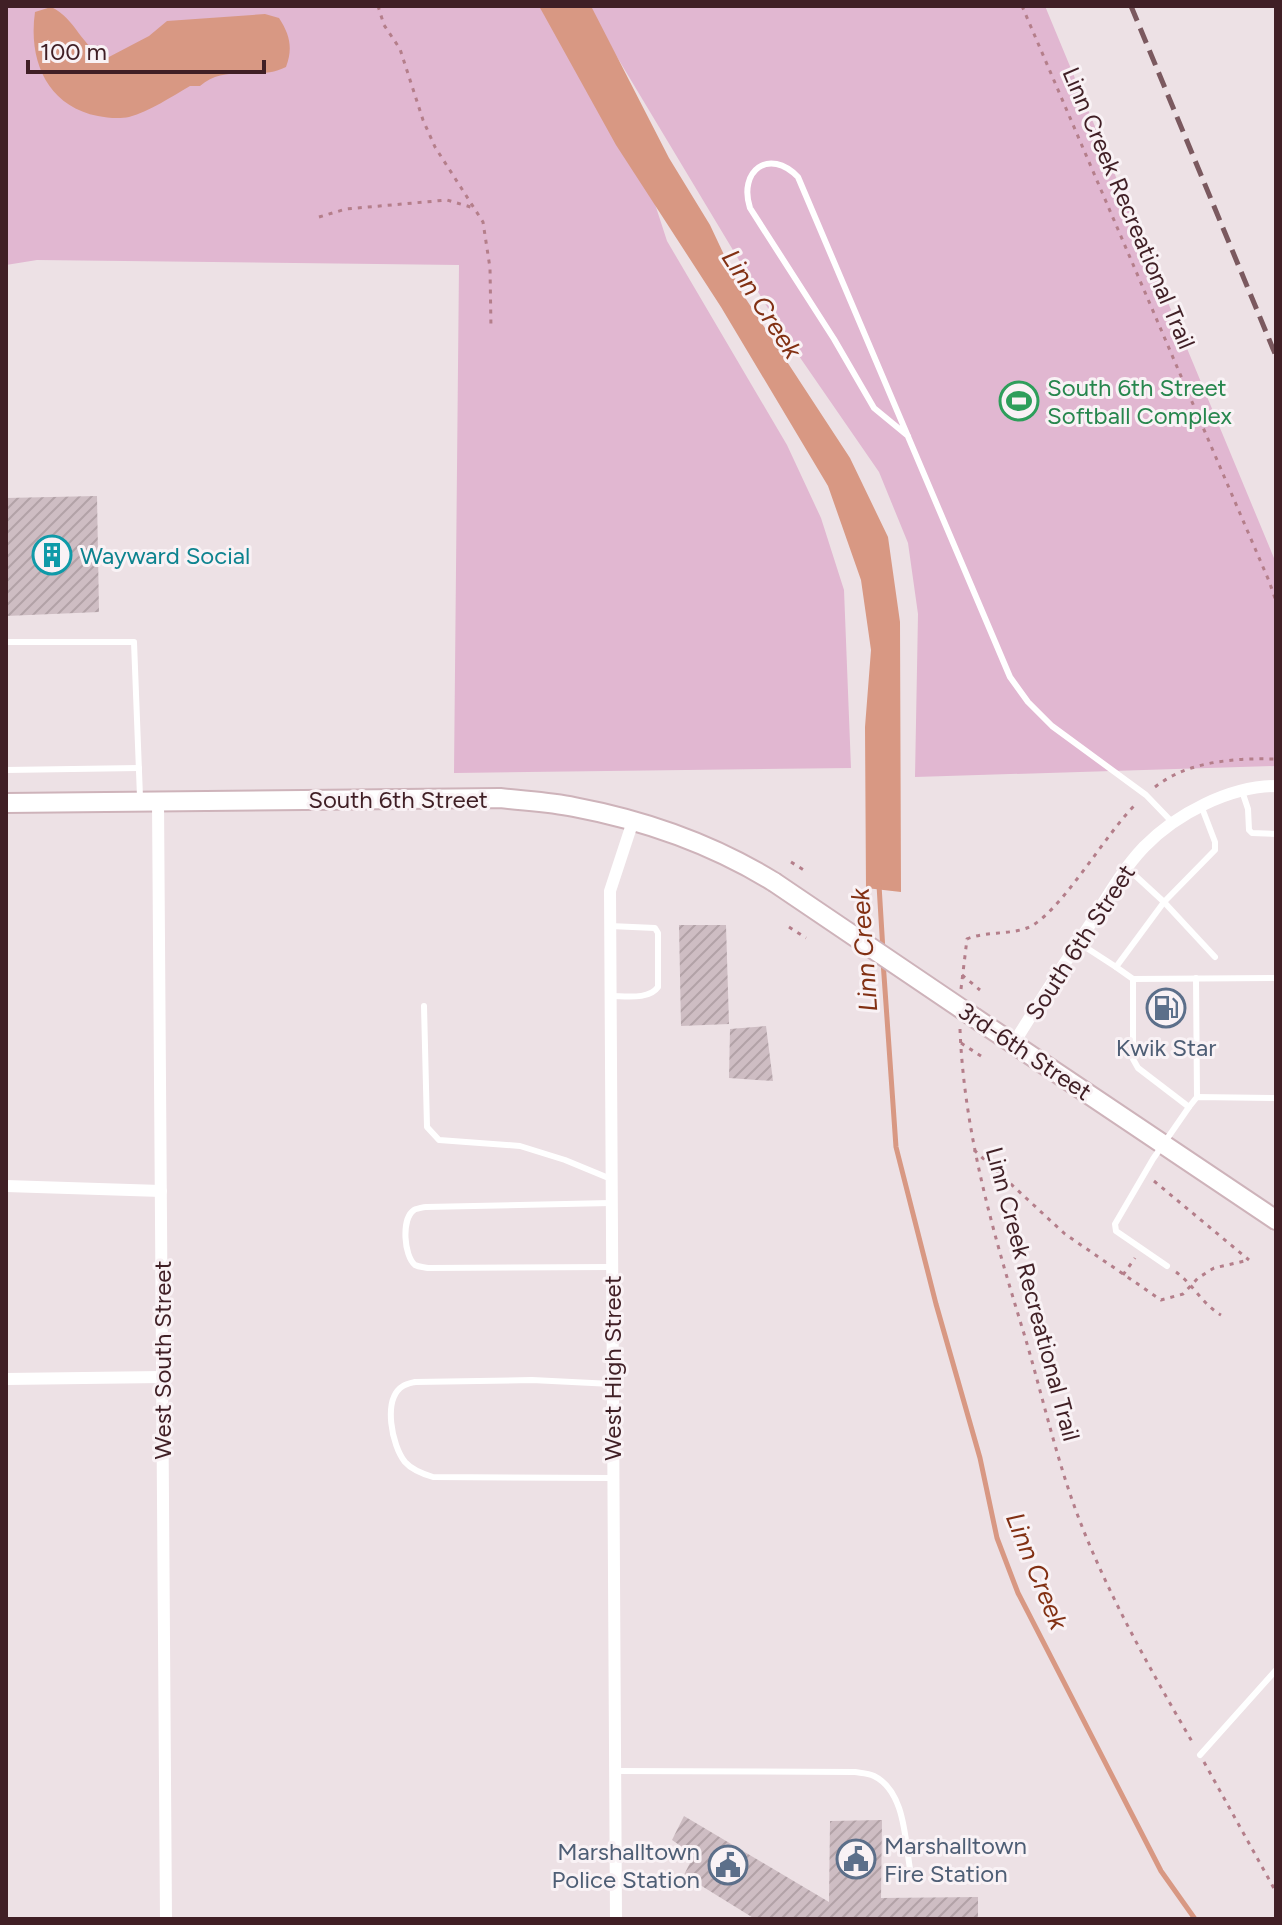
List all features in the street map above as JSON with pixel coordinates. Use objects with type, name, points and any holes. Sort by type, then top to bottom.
[{"type":"main road","name":"South 6th Street","points":[[6,803],[500,798],[572,806],[633,821],[691,841],[774,882]]},
{"type":"main road","name":"3rd-6th Street","points":[[774,882],[968,1023],[1014,1043],[1276,1220]]},
{"type":"street","name":"South 6th Street","points":[[1014,1043],[1127,868],[1144,847],[1173,823],[1221,798],[1260,786],[1276,786]]},
{"type":"street","name":"West South Street","points":[[150,801],[161,1191],[166,1919]]},
{"type":"street","name":"West High Street","points":[[616,1919],[610,891],[633,821]]},
{"type":"street","points":[[6,1186],[161,1191]]},
{"type":"street","points":[[6,1379],[162,1377]]},
{"type":"lane","points":[[908,436],[874,408],[750,208],[746,195],[748,181],[756,169],[767,163],[779,162],[798,177],[908,436],[1010,677],[1028,702],[1052,726],[1146,795],[1173,823]]},
{"type":"lane","points":[[6,642],[134,642],[139,768],[150,801]]},
{"type":"lane","points":[[6,770],[139,768]]},
{"type":"lane","points":[[1242,791],[1248,809],[1249,830],[1252,833],[1276,834]]},
{"type":"lane","points":[[1116,967],[1164,902],[1215,850],[1202,808]]},
{"type":"lane","points":[[1127,868],[1164,902],[1215,957]]},
{"type":"lane","points":[[610,926],[649,926],[658,933],[658,987],[655,992],[610,996]]},
{"type":"lane","points":[[1078,942],[1133,979],[1276,978]]},
{"type":"lane","points":[[1167,1266],[1116,1231],[1115,1224],[1144,1173],[1197,1097],[1196,978]]},
{"type":"lane","points":[[1133,979],[1133,1059],[1138,1068],[1189,1107]]},
{"type":"lane","points":[[424,1006],[427,1127],[439,1140],[520,1146],[611,1179]]},
{"type":"lane","points":[[1197,1097],[1276,1098]]},
{"type":"lane","points":[[611,1203],[426,1207],[414,1210],[408,1217],[406,1232],[409,1256],[415,1265],[428,1268],[611,1267]]},
{"type":"lane","points":[[612,1384],[532,1380],[415,1382],[401,1386],[393,1398],[391,1414],[394,1437],[405,1462],[433,1477],[613,1478]]},
{"type":"lane","points":[[1200,1755],[1276,1670]]},
{"type":"lane","points":[[615,1771],[855,1772],[873,1775],[885,1784],[896,1800],[910,1869]]},
{"type":"path","points":[[378,6],[384,25],[400,49],[435,147],[483,222],[488,246],[491,329]]},
{"type":"path","name":"Linn Creek Recreational Trail","points":[[1022,6],[1276,601]]},
{"type":"path","points":[[319,217],[346,209],[447,200],[474,208]]},
{"type":"path","points":[[961,1002],[967,939],[981,933],[1028,928],[1049,914],[1122,817],[1158,784],[1190,767],[1225,761],[1276,759]]},
{"type":"path","points":[[791,862],[807,872]]},
{"type":"path","points":[[789,927],[806,938]]},
{"type":"path","points":[[962,975],[980,990]]},
{"type":"path","name":"Linn Creek Recreational Trail","points":[[968,1023],[961,1043],[974,1150],[992,1231],[1046,1407],[1061,1468],[1083,1529],[1148,1663],[1276,1892]]},
{"type":"path","points":[[961,1043],[981,1056]]},
{"type":"path","points":[[974,1150],[1065,1234],[1161,1300],[1183,1294],[1214,1268],[1249,1260],[1144,1173]]},
{"type":"path","points":[[1122,1275],[1141,1248]]},
{"type":"path","points":[[1167,1266],[1192,1285],[1213,1311],[1221,1315]]},
{"type":"shaded area","points":[[6,6],[1045,6],[1276,563],[1276,766],[915,777],[918,614],[908,543],[879,472],[781,330],[596,22],[667,241],[787,445],[821,518],[844,590],[851,768],[454,773],[459,265],[37,260],[6,265]]},
{"type":"shaded area","points":[[539,6],[591,6],[669,158],[710,225],[742,293],[850,458],[888,537],[900,622],[901,892],[866,888],[865,727],[871,650],[861,580],[828,486],[721,307],[616,145]]},
{"type":"shaded area","points":[[51,7],[67,18],[91,47],[107,58],[149,36],[167,21],[265,14],[279,18],[283,24],[289,42],[288,60],[286,67],[275,71],[220,75],[200,86],[190,86],[129,117],[98,116],[80,111],[66,102],[54,91],[38,63],[35,12]]},
{"type":"building","name":"Wayward Social","points":[[97,496],[99,612],[6,616],[6,498]]},
{"type":"building","points":[[679,925],[726,925],[729,1024],[681,1026]]},
{"type":"building","points":[[766,1026],[773,1081],[729,1078],[730,1029]]},
{"type":"building","points":[[684,1816],[829,1902],[830,1821],[882,1820],[881,1898],[978,1897],[978,1919],[755,1919],[684,1875],[694,1855],[672,1840]]},
{"type":"waterway","name":"Linn Creek","points":[[879,885],[883,951]]},
{"type":"waterway","name":"Linn Creek","points":[[883,961],[896,1147],[980,1458],[997,1538],[1018,1593],[1161,1871],[1195,1919]]},
{"type":"railway","points":[[1131,6],[1276,356]]},
{"type":"place","name":"South 6th Street Softball Complex","points":[[1019,401]]},
{"type":"place","name":"Wayward Social","points":[[52,555]]},
{"type":"place","name":"Kwik Star","points":[[1166,1008]]},
{"type":"place","name":"Marshalltown Fire Station","points":[[856,1859]]},
{"type":"place","name":"Marshalltown Police Station","points":[[728,1865]]}]
